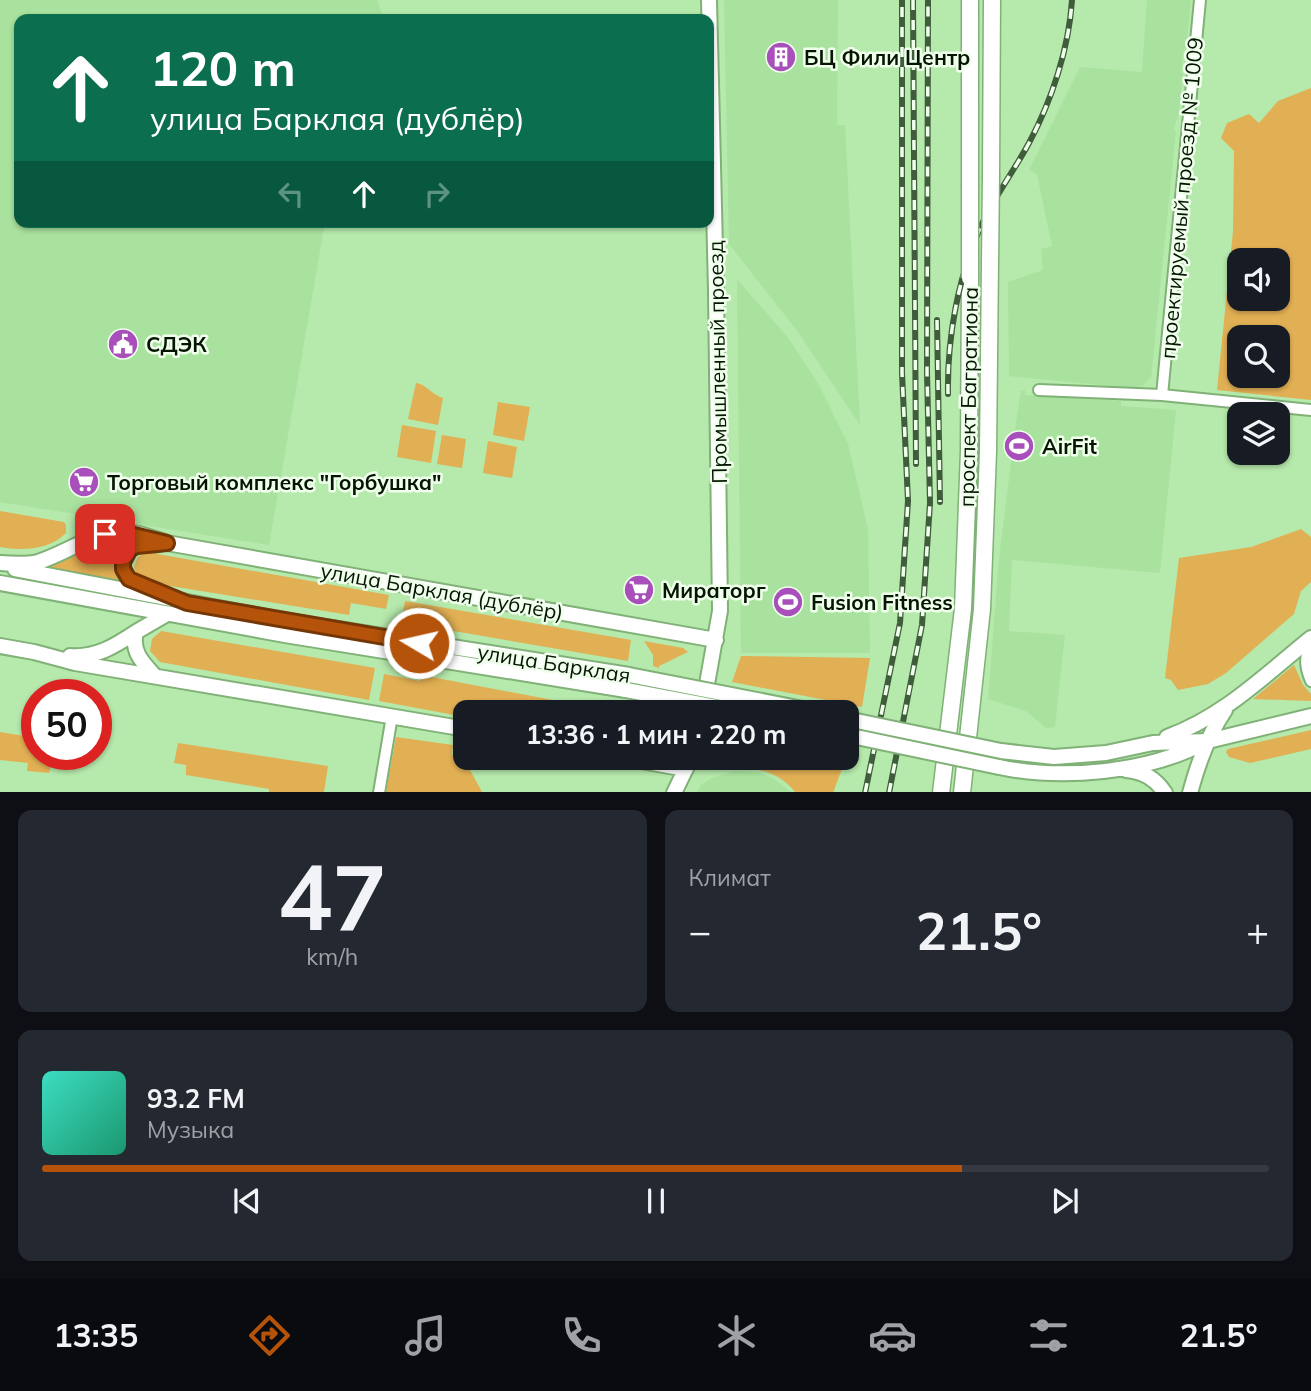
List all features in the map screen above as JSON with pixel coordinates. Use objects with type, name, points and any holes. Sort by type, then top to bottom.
[{"type":"main road","name":"проспект Багратиона","points":[[941,792],[963,610],[969,451],[970,0]]},
{"type":"main road","name":"проспект Багратиона","points":[[962,792],[982,609],[988,452],[992,0]]},
{"type":"main road","name":"Промышленный проезд","points":[[704,700],[720,611],[714,224]]},
{"type":"main road","name":"улица Барклая (дублёр)","points":[[0,565],[37,562],[82,542],[105,534],[122,532],[167,543],[716,639]]},
{"type":"main road","name":"улица Барклая (дублёр)","points":[[167,543],[130,549],[124,558],[123,569],[132,581],[187,603]]},
{"type":"main road","name":"улица Барклая","points":[[0,565],[187,603],[362,634],[629,675],[757,700]]},
{"type":"main road","name":"улица Барклая","points":[[0,583],[304,639],[679,700]]},
{"type":"main road","points":[[0,646],[75,656],[94,654],[108,650],[167,614]]},
{"type":"main road","points":[[136,632],[136,651],[154,675]]},
{"type":"main road","points":[[1153,743],[1195,726],[1228,705],[1311,641]]},
{"type":"main road","points":[[34,652],[75,663],[453,727]]},
{"type":"main road","points":[[1190,792],[1208,740],[1228,705]]},
{"type":"main road","points":[[859,722],[1000,751],[1033,756],[1080,756],[1153,743],[1208,740],[1311,716]]},
{"type":"main road","points":[[859,737],[999,767],[1053,773],[1100,770],[1166,759],[1208,740]]},
{"type":"main road","points":[[674,792],[685,770]]},
{"type":"main road","points":[[1100,770],[1139,772],[1152,778],[1165,792]]},
{"type":"street","name":"проектируемый проезд № 1009","points":[[1163,396],[1200,0]]},
{"type":"street","points":[[1039,390],[1163,396],[1311,410]]},
{"type":"street","points":[[1311,641],[1306,665],[1311,681]]},
{"type":"street","points":[[379,792],[393,716]]},
{"type":"shaded area","points":[[0,0],[377,0],[382,14],[14,14],[14,228],[324,228],[269,545],[0,502]]},
{"type":"shaded area","points":[[724,0],[838,0],[837,125],[845,125],[860,425],[798,332],[729,244]]},
{"type":"shaded area","points":[[1147,0],[1191,0],[1186,47],[1183,52],[1178,119],[1174,131],[1151,378],[1142,386],[1131,388],[1009,376],[1008,282],[1043,270],[1041,249],[1052,246],[1037,174],[1029,170],[1080,67],[1142,72]]},
{"type":"shaded area","points":[[1311,88],[1311,400],[1217,390],[1227,291],[1227,311],[1290,311],[1290,248],[1231,248],[1234,151],[1221,138],[1227,123],[1249,114],[1259,123],[1278,101]]},
{"type":"shaded area","points":[[737,279],[789,339],[819,385],[848,444],[868,529],[870,653],[741,653]]},
{"type":"shaded area","points":[[416,383],[443,398],[438,425],[408,419]]},
{"type":"shaded area","points":[[1025,390],[1025,395],[1121,401],[1121,406],[1176,410],[1160,573],[1012,560],[1009,631],[1065,635],[1055,727],[1046,728],[1026,711],[988,699],[999,558],[1017,416],[1021,391]]},
{"type":"shaded area","points":[[498,402],[530,407],[524,441],[493,435]]},
{"type":"shaded area","points":[[402,425],[436,431],[431,463],[397,457]]},
{"type":"shaded area","points":[[442,435],[466,439],[462,468],[437,464]]},
{"type":"shaded area","points":[[488,441],[517,447],[512,478],[483,473]]},
{"type":"shaded area","points":[[0,511],[64,522],[66,533],[52,543],[35,548],[0,547]]},
{"type":"shaded area","points":[[1301,529],[1311,537],[1311,582],[1301,591],[1294,614],[1226,673],[1208,684],[1178,690],[1171,680],[1165,678],[1179,558],[1251,547]]},
{"type":"shaded area","points":[[112,540],[126,544],[117,561],[121,581],[48,567]]},
{"type":"shaded area","points":[[147,552],[389,595],[386,609],[351,603],[349,615],[146,582],[137,576],[134,567],[138,557]]},
{"type":"shaded area","points":[[405,601],[631,640],[628,661],[401,622]]},
{"type":"shaded area","points":[[161,631],[375,668],[369,700],[160,662],[150,651],[152,639]]},
{"type":"shaded area","points":[[644,641],[683,648],[688,652],[659,668],[653,666],[653,655]]},
{"type":"shaded area","points":[[741,656],[870,658],[862,707],[859,706],[859,700],[826,700],[732,682]]},
{"type":"shaded area","points":[[1294,665],[1303,685],[1311,694],[1311,701],[1253,699]]},
{"type":"shaded area","points":[[384,674],[420,681],[421,675],[553,700],[453,700],[453,715],[379,701]]},
{"type":"shaded area","points":[[1311,730],[1311,749],[1250,763],[1229,757],[1226,752],[1228,749]]},
{"type":"shaded area","points":[[0,732],[21,735],[21,762],[0,760]]},
{"type":"shaded area","points":[[396,737],[453,745],[453,770],[470,770],[482,792],[386,792]]},
{"type":"shaded area","points":[[178,743],[328,766],[324,792],[269,792],[269,789],[186,775],[186,765],[174,763]]},
{"type":"shaded area","points":[[27,770],[50,770],[49,773]]},
{"type":"shaded area","points":[[760,770],[842,770],[833,792],[795,792],[787,783]]},
{"type":"shaded area","points":[[735,771],[760,773],[774,779],[791,792],[697,792],[701,785],[712,778]]},
{"type":"railway","points":[[865,792],[900,623],[908,501],[902,373],[902,0]]},
{"type":"railway","points":[[913,0],[916,464]]},
{"type":"railway","points":[[889,792],[922,625],[930,503],[927,372],[928,0]]},
{"type":"railway","points":[[948,394],[952,330],[966,266],[986,215],[1029,143],[1045,109],[1063,55],[1072,0]]},
{"type":"railway","points":[[937,320],[940,502]]},
{"type":"place","name":"БЦ Фили Центр","points":[[781,57]]},
{"type":"place","name":"СДЭК","points":[[123,344]]},
{"type":"place","name":"AirFit","points":[[1019,446]]},
{"type":"place","name":"Торговый комплекс \"Горбушка\"","points":[[84,482]]},
{"type":"place","name":"Мираторг","points":[[639,590]]},
{"type":"place","name":"Fusion Fitness","points":[[788,602]]},
{"type":"route","points":[[105,534],[122,532],[167,543],[130,549],[125,555],[123,569],[132,581],[187,603],[419,643]]}]
